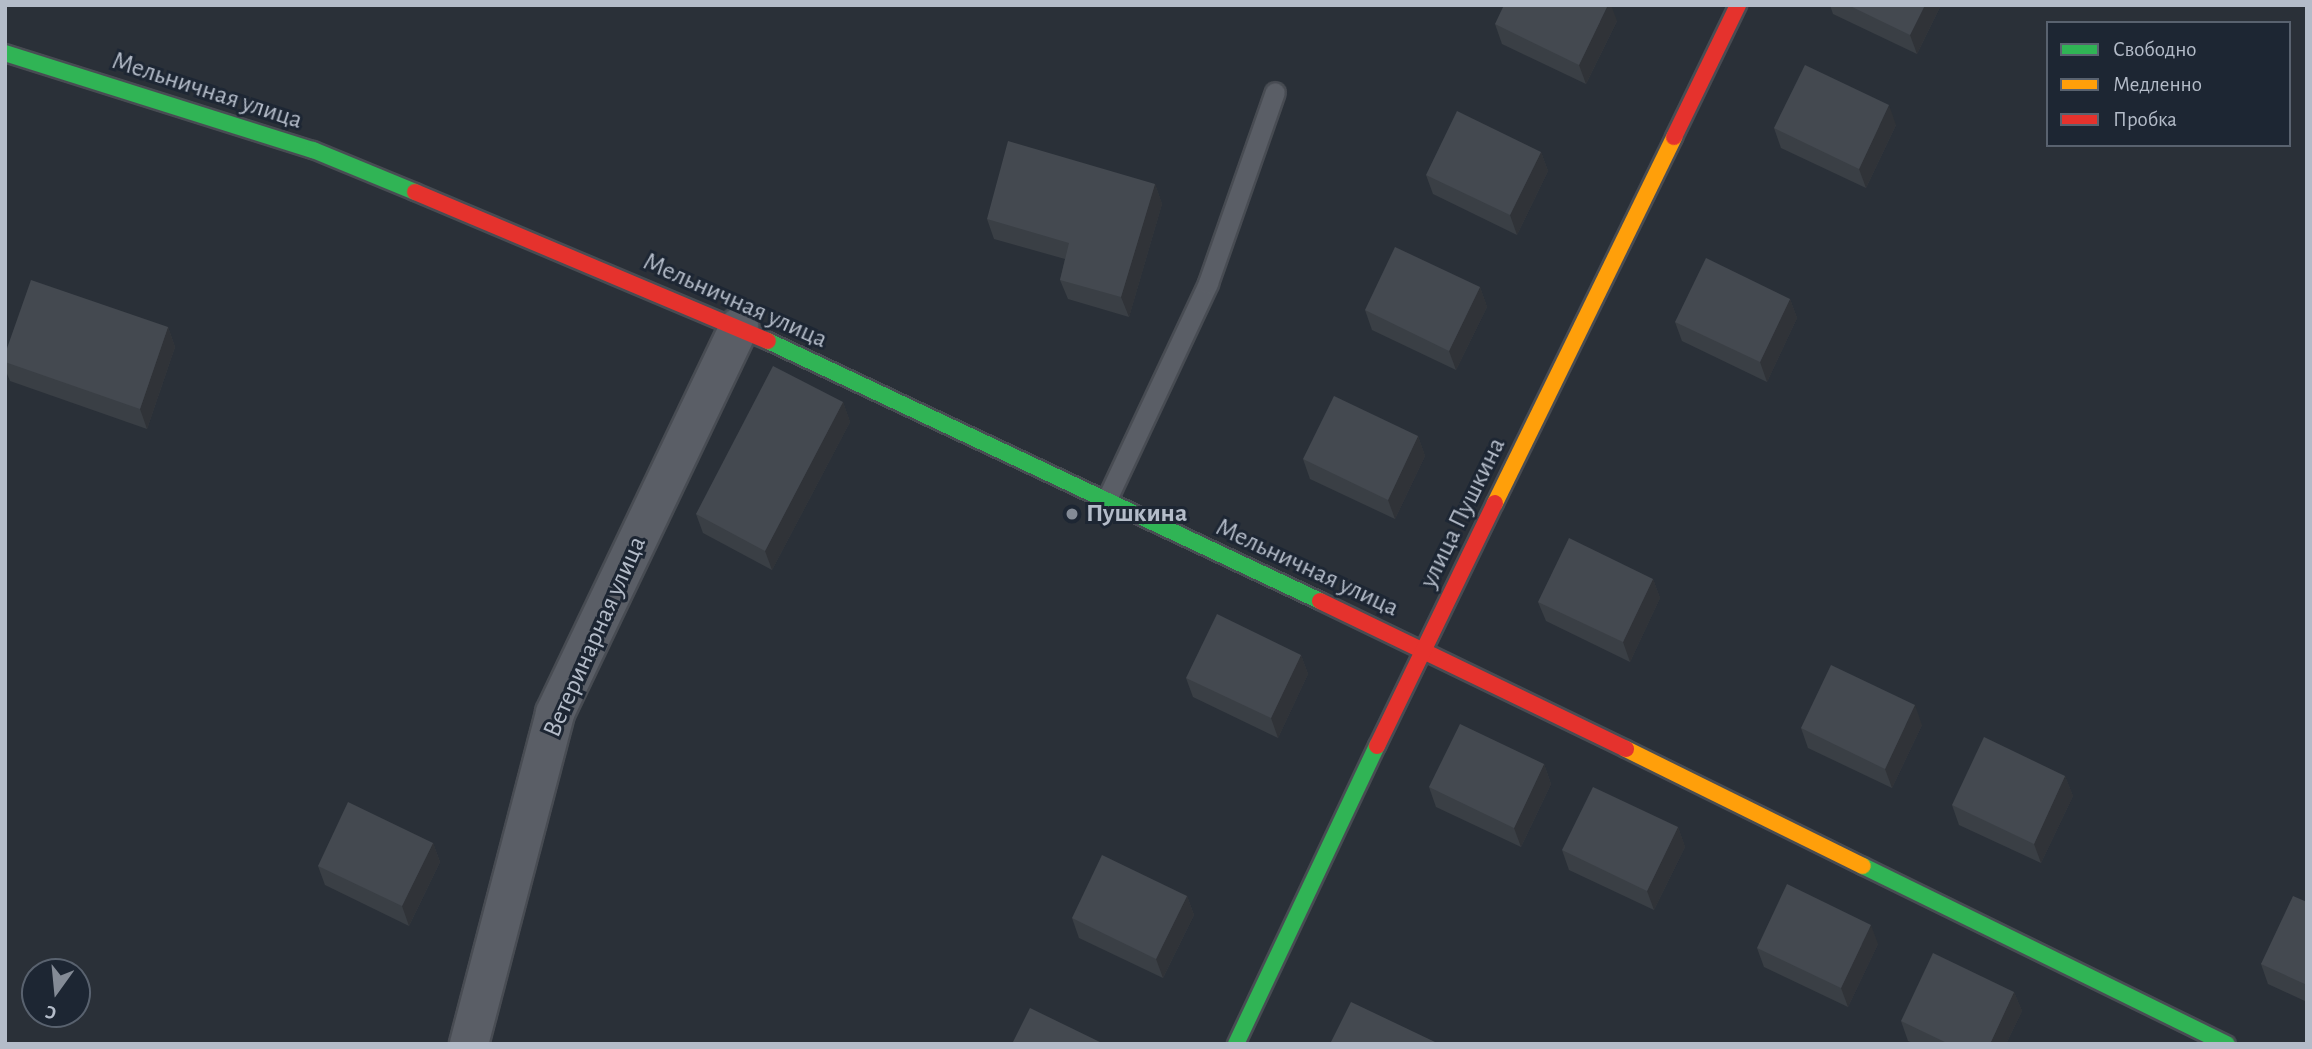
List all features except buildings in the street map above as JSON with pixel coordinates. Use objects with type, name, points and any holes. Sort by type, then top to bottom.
[{"type":"street","name":"улица Пушкина","points":[[1236,1044],[1423,650],[1738,5]]},
{"type":"street","name":"Мельничная улица","points":[[5,53],[313,150],[739,327],[1423,650],[2227,1044]]},
{"type":"street","name":"Ветеринарная улица","points":[[469,1044],[555,713],[739,327]]},
{"type":"lane","points":[[1106,501],[1209,283],[1275,92]]},
{"type":"traffic: fast","points":[[5,53],[313,150],[415,192]]},
{"type":"traffic: fast","points":[[768,341],[1320,601]]},
{"type":"traffic: fast","points":[[1236,1044],[1377,746]]},
{"type":"traffic: fast","points":[[1863,866],[2227,1044]]},
{"type":"traffic: slow","points":[[1495,503],[1674,137]]},
{"type":"traffic: slow","points":[[1626,749],[1863,866]]},
{"type":"traffic: jam","points":[[1674,137],[1738,5]]},
{"type":"traffic: jam","points":[[415,192],[768,341]]},
{"type":"traffic: jam","points":[[1377,746],[1495,503]]},
{"type":"traffic: jam","points":[[1320,601],[1626,749]]},
{"type":"place","name":"Пушкина","points":[[1072,514]]}]
